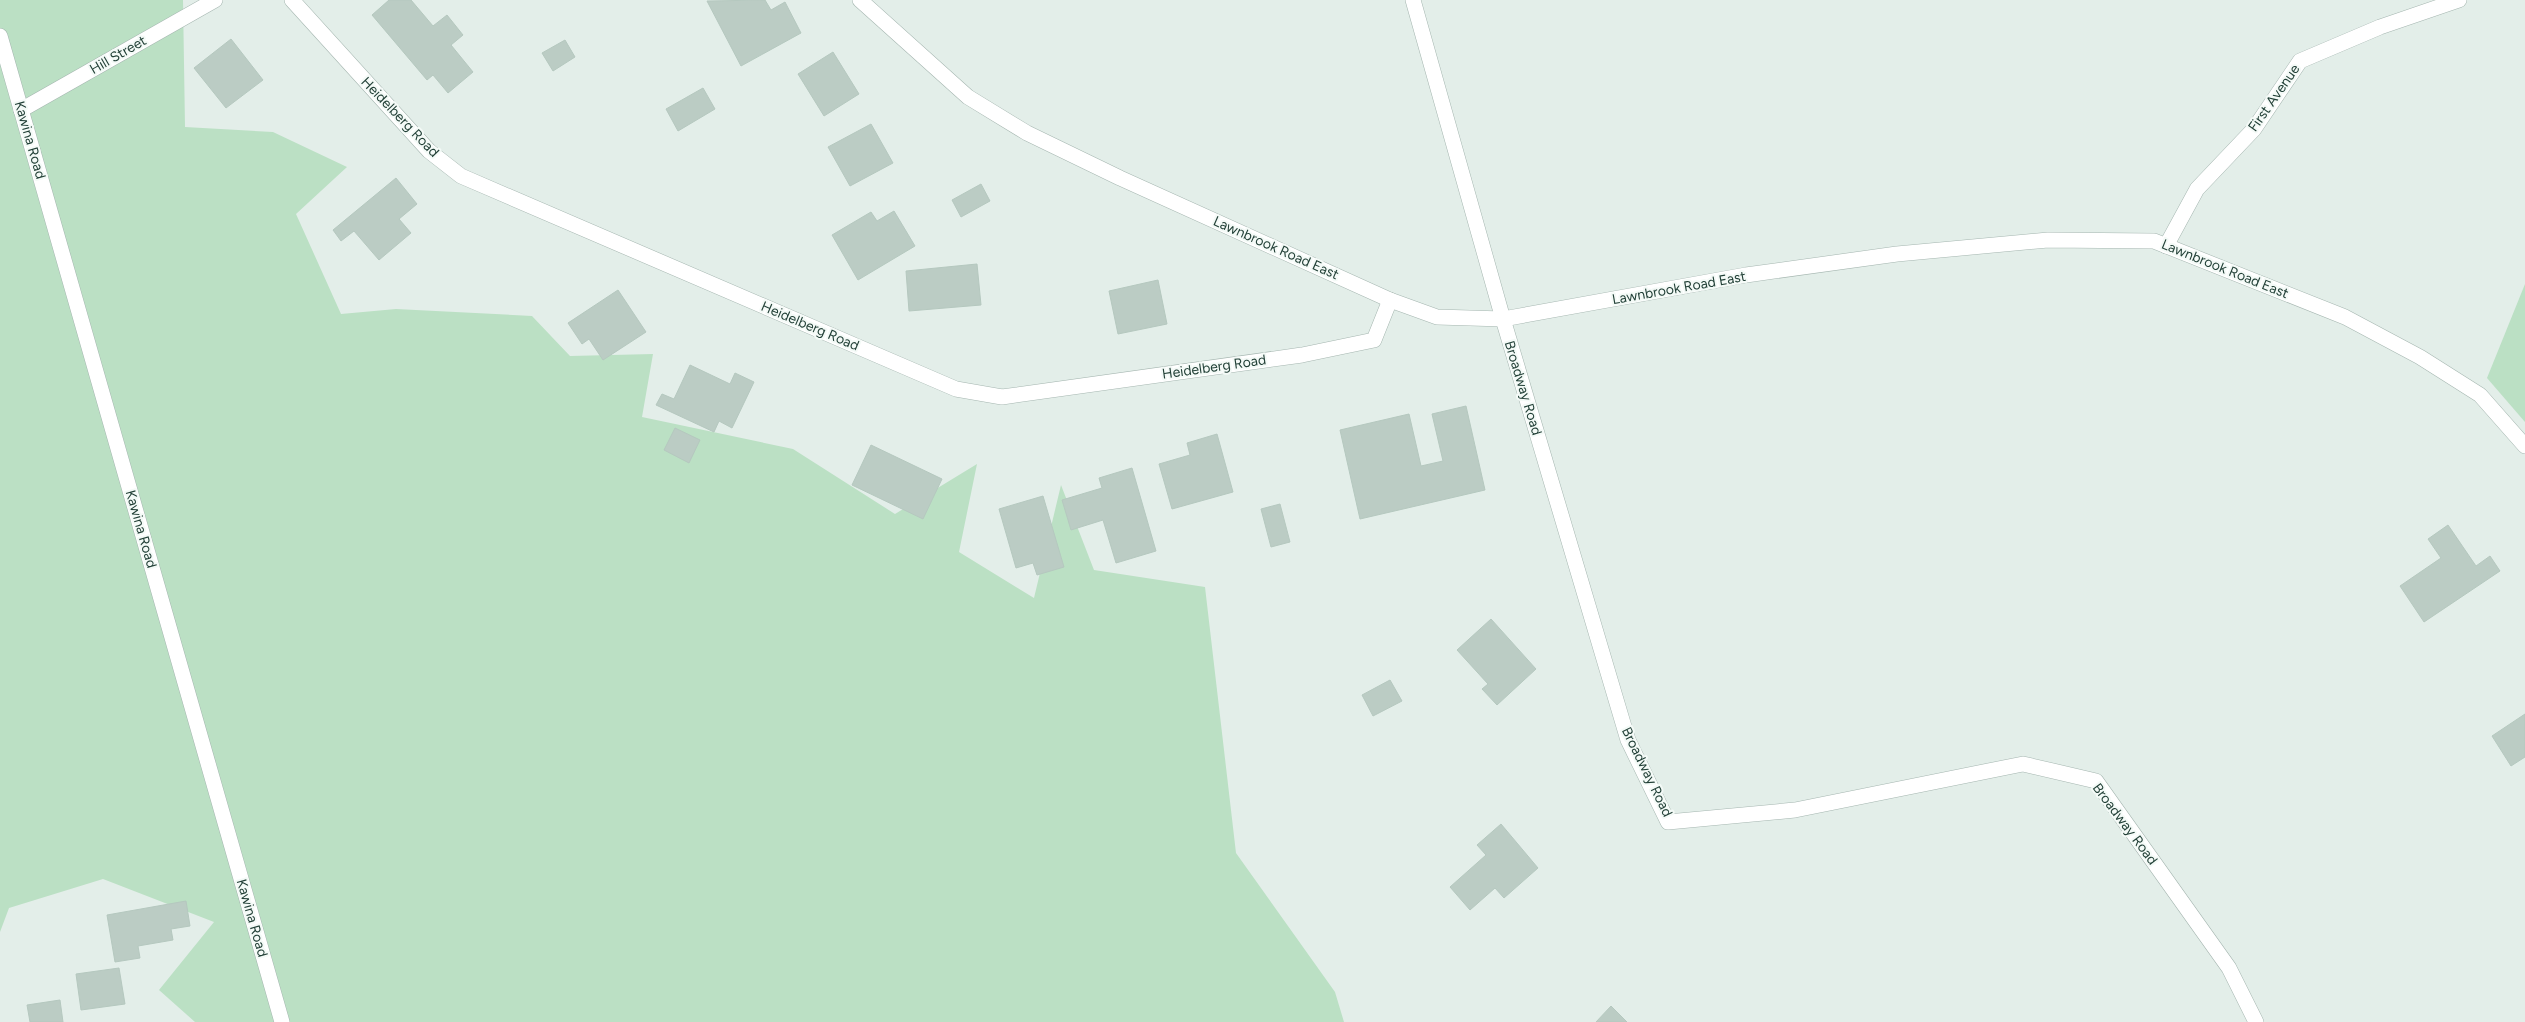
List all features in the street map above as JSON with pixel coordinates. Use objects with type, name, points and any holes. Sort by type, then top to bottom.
[{"type":"street","name":"Hill Street","points":[[21,110],[215,0]]},
{"type":"street","name":"Heidelberg Road","points":[[292,0],[429,150],[462,176],[956,389],[1002,397],[1302,355],[1374,340],[1390,300]]},
{"type":"street","name":"Lawnbrook Road East","points":[[860,0],[968,97],[1027,133],[1129,182],[1390,300],[1437,316],[1503,319],[1746,276],[1898,254],[2048,240],[2154,241],[2345,317],[2420,357],[2480,395],[2525,446]]},
{"type":"street","name":"Broadway Road","points":[[1413,0],[1503,319],[1628,740],[1668,822],[1795,810],[2023,764],[2096,781],[2229,968],[2256,1022]]},
{"type":"street","name":"First Avenue","points":[[2166,246],[2197,189],[2254,129],[2300,61],[2380,27],[2458,0]]},
{"type":"street","name":"Kawina Road","points":[[0,36],[282,1022]]},
{"type":"green space","points":[[0,0],[183,0],[185,127],[273,132],[347,167],[296,214],[341,314],[396,309],[532,316],[570,356],[653,354],[642,417],[793,449],[895,514],[977,464],[959,552],[1034,598],[1061,485],[1094,570],[1205,587],[1236,853],[1335,992],[1344,1022],[195,1022],[159,990],[214,922],[103,879],[9,908],[0,932]]},
{"type":"green space","points":[[2525,284],[2525,422],[2487,378]]},
{"type":"building","points":[[389,0],[411,0],[433,26],[447,15],[463,35],[451,45],[473,72],[448,93],[433,75],[427,80],[372,15]]},
{"type":"building","points":[[765,0],[771,10],[785,2],[801,33],[741,66],[707,1]]},
{"type":"building","points":[[231,39],[263,80],[226,108],[194,68]]},
{"type":"building","points":[[565,40],[575,57],[553,71],[542,53]]},
{"type":"building","points":[[833,52],[859,94],[824,116],[798,74]]},
{"type":"building","points":[[703,88],[715,109],[678,131],[666,109]]},
{"type":"building","points":[[871,124],[893,163],[850,186],[828,147]]},
{"type":"building","points":[[396,178],[417,204],[399,219],[411,233],[379,260],[354,231],[341,241],[333,230]]},
{"type":"building","points":[[981,184],[990,201],[961,217],[952,200]]},
{"type":"building","points":[[894,211],[915,246],[858,280],[832,235],[871,212],[877,221]]},
{"type":"building","points":[[977,264],[981,305],[909,311],[906,271]]},
{"type":"building","points":[[1158,280],[1167,324],[1118,334],[1109,291]]},
{"type":"building","points":[[618,290],[646,332],[603,360],[589,339],[582,344],[568,323]]},
{"type":"building","points":[[690,365],[730,384],[735,373],[754,382],[732,428],[719,421],[714,432],[656,405],[662,394],[674,399]]},
{"type":"building","points":[[1466,406],[1485,490],[1360,519],[1340,430],[1409,414],[1421,466],[1443,461],[1432,414]]},
{"type":"building","points":[[675,428],[700,440],[689,463],[664,450]]},
{"type":"building","points":[[1217,434],[1233,492],[1172,509],[1159,464],[1190,455],[1187,443]]},
{"type":"building","points":[[871,445],[942,479],[923,519],[852,485]]},
{"type":"building","points":[[1132,468],[1156,551],[1116,563],[1103,520],[1071,530],[1062,500],[1102,488],[1099,478]]},
{"type":"building","points":[[1043,496],[1064,567],[1037,575],[1033,563],[1016,568],[999,509]]},
{"type":"building","points":[[1280,504],[1290,542],[1271,547],[1261,509]]},
{"type":"building","points":[[2448,525],[2476,566],[2490,556],[2500,571],[2424,622],[2400,586],[2441,558],[2428,539]]},
{"type":"building","points":[[1491,619],[1536,669],[1497,705],[1482,689],[1488,684],[1457,650]]},
{"type":"building","points":[[1390,680],[1402,701],[1373,716],[1362,695]]},
{"type":"building","points":[[2525,714],[2525,757],[2511,766],[2492,736]]},
{"type":"building","points":[[1501,824],[1538,868],[1504,898],[1495,888],[1470,910],[1450,887],[1486,855],[1477,845]]},
{"type":"building","points":[[186,901],[190,926],[171,929],[173,940],[138,946],[140,958],[115,962],[107,915]]},
{"type":"building","points":[[119,968],[125,1004],[81,1010],[76,974]]},
{"type":"building","points":[[60,1000],[63,1022],[30,1022],[27,1005]]},
{"type":"building","points":[[1611,1006],[1627,1022],[1596,1022]]}]
